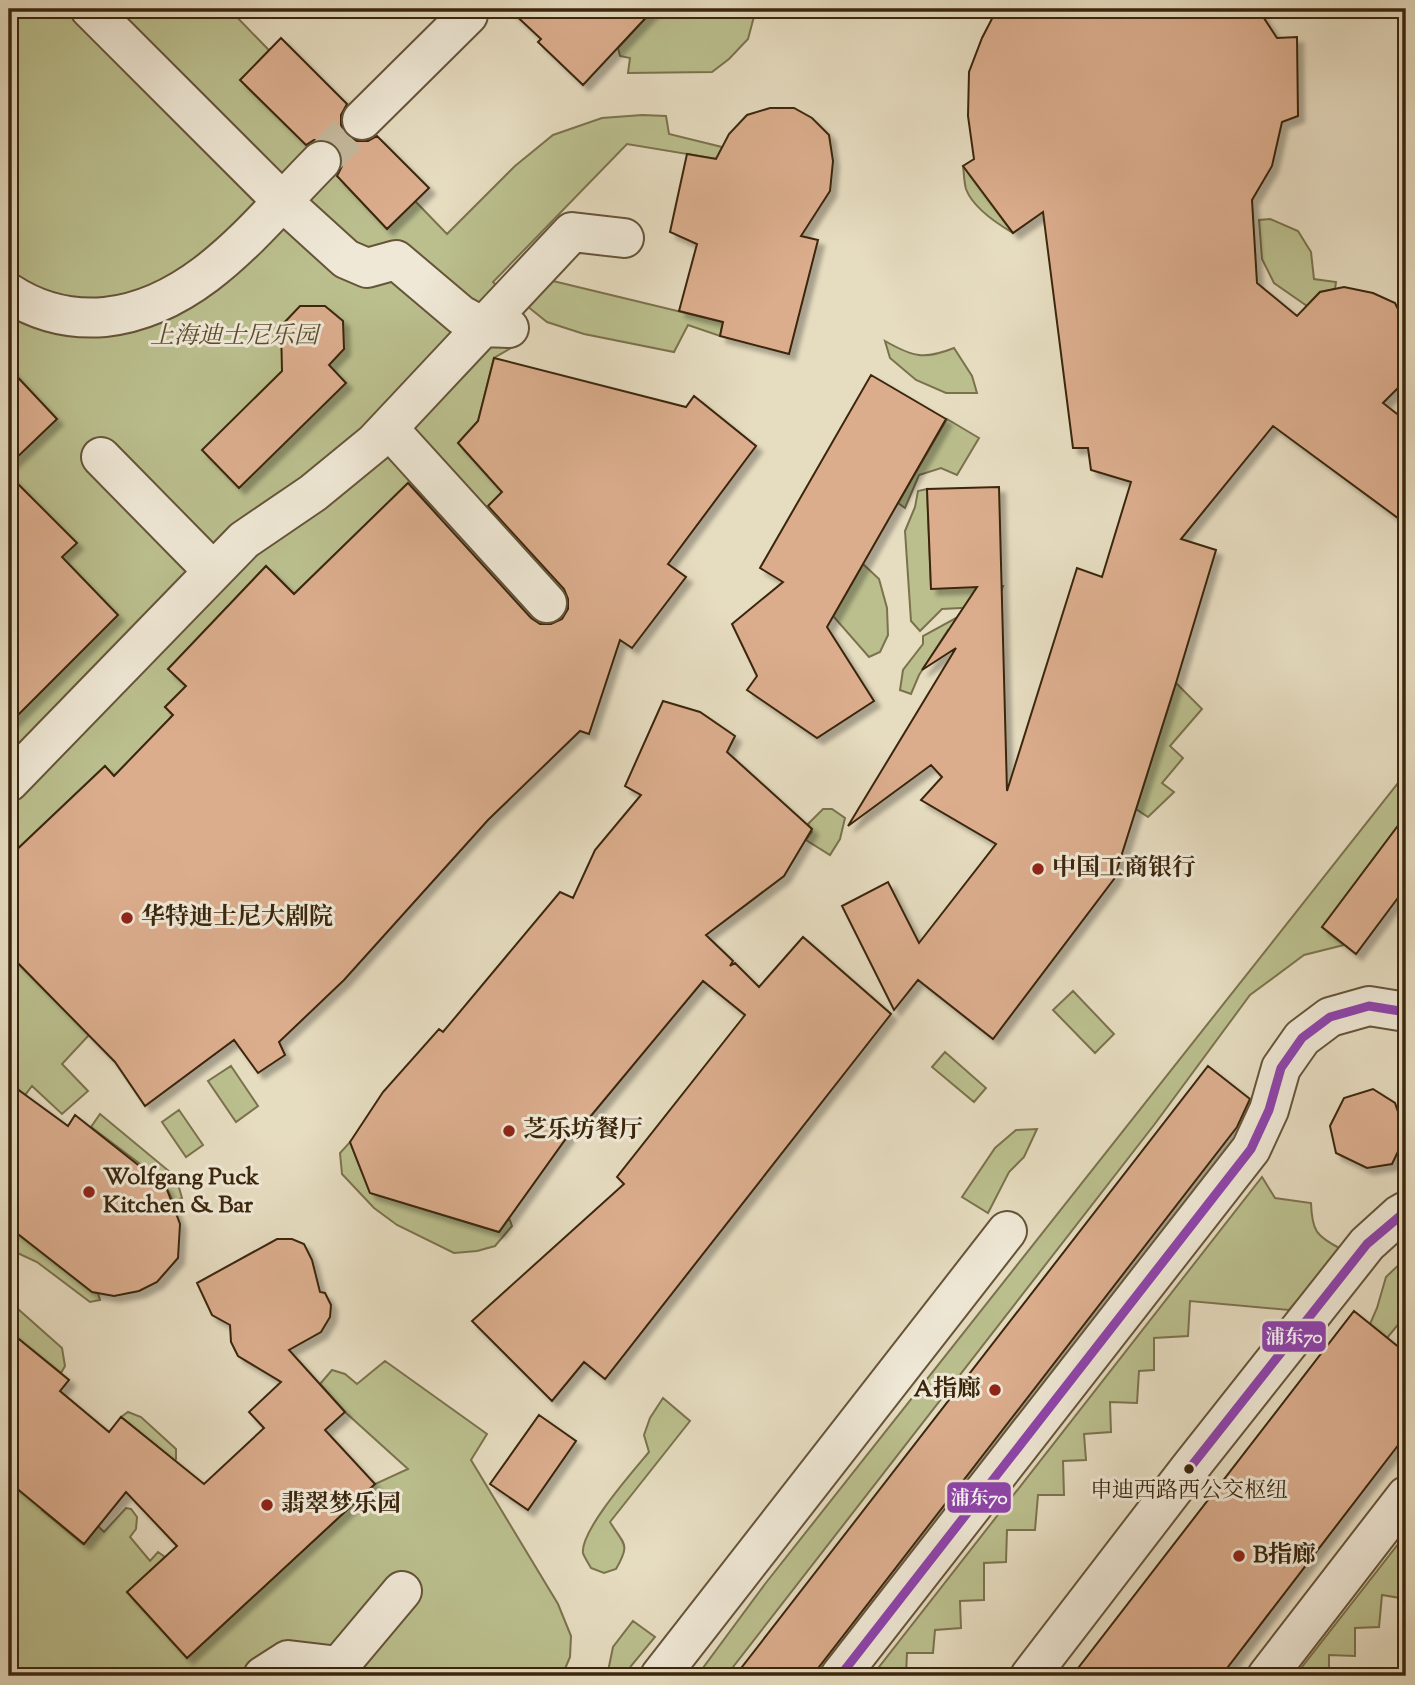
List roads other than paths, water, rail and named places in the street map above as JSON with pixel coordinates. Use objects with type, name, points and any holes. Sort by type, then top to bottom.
[{"type":"street","points":[[90,9],[281,200],[346,260],[367,268],[396,260],[486,323]]},
{"type":"street","points":[[362,120],[468,15],[462,9]]},
{"type":"street","points":[[9,293],[28,305],[61,316],[93,318],[149,308],[171,298],[195,282],[235,248],[321,161]]},
{"type":"street","points":[[9,782],[244,540],[313,493],[374,443],[572,232],[624,238]]},
{"type":"street","points":[[388,428],[548,603]]},
{"type":"street","points":[[101,457],[213,571]]},
{"type":"street","points":[[840,1676],[1251,1149],[1269,1110],[1281,1068],[1302,1038],[1330,1017],[1369,1006],[1406,1012]]},
{"type":"street","points":[[1030,1676],[1367,1244],[1406,1211]]},
{"type":"street","points":[[660,1676],[1007,1231]]},
{"type":"street","points":[[1267,1676],[1406,1496]]},
{"type":"street","points":[[264,1676],[288,1660],[339,1666],[402,1591]]},
{"type":"tunnel","points":[[321,161],[362,120]]},
{"type":"place","name":"中国工商银行","points":[[1038,869]]},
{"type":"place","name":"华特迪士尼大剧院","points":[[127,918]]},
{"type":"place","name":"芝乐坊餐厅","points":[[509,1131]]},
{"type":"place","name":"Wolfgang Puck Kitchen & Bar","points":[[89,1192]]},
{"type":"place","name":"A指廊","points":[[995,1390]]},
{"type":"place","name":"申迪西路西公交枢纽","points":[[1189,1469]]},
{"type":"place","name":"翡翠梦乐园","points":[[267,1505]]},
{"type":"place","name":"B指廊","points":[[1239,1556]]},
{"type":"park label","name":"上海迪士尼乐园","points":[[234,337]]}]
